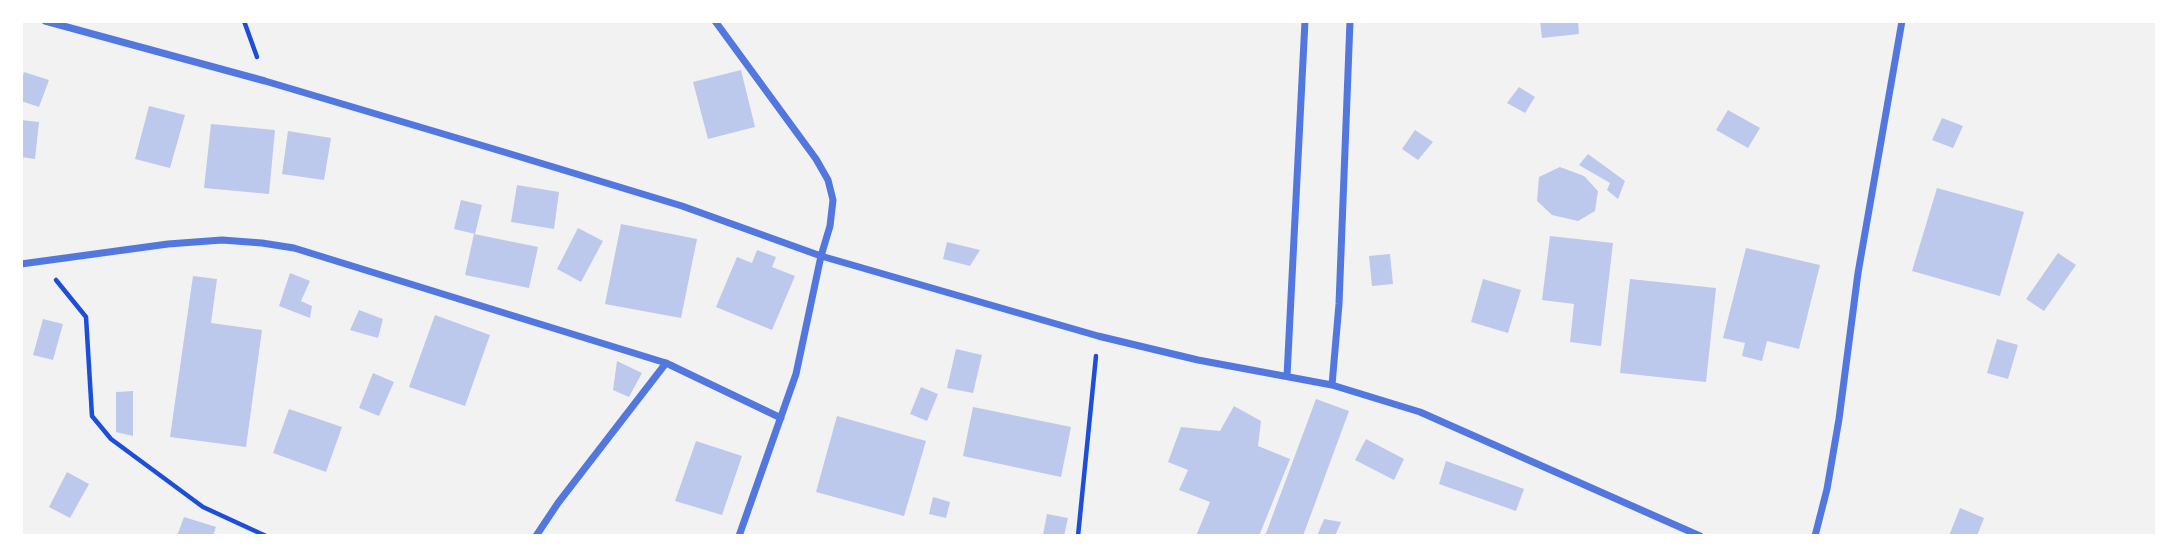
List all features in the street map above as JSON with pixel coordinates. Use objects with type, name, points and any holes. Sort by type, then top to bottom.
[{"type":"street","points":[[45,21],[265,81],[682,206],[821,256],[1098,336],[1198,360],[1332,385],[1420,412],[1700,536]]},
{"type":"street","points":[[715,21],[828,180],[833,200],[830,226],[796,374],[739,536]]},
{"type":"street","points":[[1287,376],[1305,21]]},
{"type":"street","points":[[1332,385],[1339,304],[1350,21]]},
{"type":"street","points":[[1815,536],[1827,489],[1837,430],[1858,273],[1902,21]]},
{"type":"street","points":[[21,264],[168,244],[222,240],[293,248],[666,363],[781,418]]},
{"type":"street","points":[[536,536],[558,503],[666,363]]},
{"type":"path","points":[[244,21],[265,81]]},
{"type":"path","points":[[41,261],[86,317],[92,416],[111,439],[203,507],[266,536]]},
{"type":"path","points":[[1078,536],[1098,336]]},
{"type":"building","points":[[1540,21],[1578,21],[1579,34],[1542,38]]},
{"type":"building","points":[[741,70],[755,127],[708,139],[693,82]]},
{"type":"building","points":[[24,72],[49,80],[39,107],[21,101]]},
{"type":"building","points":[[1519,87],[1535,97],[1525,113],[1507,103]]},
{"type":"building","points":[[149,106],[185,115],[170,168],[135,159]]},
{"type":"building","points":[[1728,110],[1760,128],[1748,148],[1716,130]]},
{"type":"building","points":[[1942,118],[1963,126],[1953,148],[1932,140]]},
{"type":"building","points":[[21,120],[39,122],[35,159],[21,157]]},
{"type":"building","points":[[211,124],[275,130],[269,194],[204,188]]},
{"type":"building","points":[[1415,130],[1433,142],[1418,160],[1402,149]]},
{"type":"building","points":[[288,131],[331,138],[324,180],[282,174]]},
{"type":"building","points":[[1588,154],[1625,181],[1618,199],[1607,190],[1610,183],[1579,165]]},
{"type":"building","points":[[1560,167],[1584,176],[1598,191],[1595,211],[1578,221],[1552,215],[1537,201],[1539,177]]},
{"type":"building","points":[[517,185],[559,192],[554,229],[511,222]]},
{"type":"building","points":[[1937,188],[2024,212],[2000,296],[1912,271]]},
{"type":"building","points":[[461,200],[482,205],[475,234],[454,229]]},
{"type":"building","points":[[621,224],[697,239],[681,318],[605,304]]},
{"type":"building","points":[[578,228],[603,241],[581,282],[557,269]]},
{"type":"building","points":[[474,234],[538,247],[529,288],[465,275]]},
{"type":"building","points":[[1550,236],[1613,243],[1601,346],[1570,342],[1574,304],[1542,300]]},
{"type":"building","points":[[947,242],[980,250],[970,266],[943,259]]},
{"type":"building","points":[[1746,248],[1820,265],[1799,349],[1767,341],[1762,361],[1742,356],[1745,343],[1723,338]]},
{"type":"building","points":[[757,250],[776,257],[772,267],[795,276],[772,330],[716,307],[737,257],[752,263]]},
{"type":"building","points":[[2058,253],[2076,265],[2044,311],[2026,299]]},
{"type":"building","points":[[1390,254],[1393,284],[1372,286],[1369,256]]},
{"type":"building","points":[[290,273],[310,281],[301,301],[312,306],[310,318],[279,306]]},
{"type":"building","points":[[193,276],[217,279],[211,323],[262,330],[246,447],[170,437]]},
{"type":"building","points":[[1483,279],[1521,290],[1508,333],[1471,322]]},
{"type":"building","points":[[1630,279],[1716,288],[1706,382],[1620,373]]},
{"type":"building","points":[[359,310],[383,319],[378,338],[350,330]]},
{"type":"building","points":[[435,315],[490,335],[465,406],[409,387]]},
{"type":"building","points":[[43,319],[63,324],[53,360],[33,355]]},
{"type":"building","points":[[1997,339],[2018,345],[2008,379],[1987,373]]},
{"type":"building","points":[[956,349],[982,355],[973,393],[947,388]]},
{"type":"building","points":[[617,361],[642,373],[629,397],[613,390]]},
{"type":"building","points":[[373,373],[394,382],[379,416],[359,408]]},
{"type":"building","points":[[921,387],[938,394],[927,421],[910,414]]},
{"type":"building","points":[[133,391],[133,436],[116,432],[116,392]]},
{"type":"building","points":[[1316,399],[1349,411],[1303,536],[1265,536]]},
{"type":"building","points":[[1234,406],[1261,421],[1258,446],[1290,459],[1259,536],[1196,536],[1210,502],[1179,490],[1188,470],[1168,462],[1181,427],[1220,431]]},
{"type":"building","points":[[973,407],[1071,427],[1061,477],[963,456]]},
{"type":"building","points":[[289,409],[342,427],[326,472],[273,453]]},
{"type":"building","points":[[837,416],[926,441],[904,516],[816,492]]},
{"type":"building","points":[[1366,439],[1404,459],[1394,480],[1355,460]]},
{"type":"building","points":[[696,441],[742,456],[722,515],[675,501]]},
{"type":"building","points":[[1446,461],[1524,489],[1516,511],[1439,484]]},
{"type":"building","points":[[67,472],[89,484],[70,518],[49,507]]},
{"type":"building","points":[[933,497],[950,502],[946,518],[929,514]]},
{"type":"building","points":[[1960,508],[1984,518],[1977,536],[1949,536]]},
{"type":"building","points":[[1047,514],[1068,518],[1064,536],[1043,535]]},
{"type":"building","points":[[184,517],[216,527],[213,536],[177,536]]},
{"type":"building","points":[[1324,519],[1341,522],[1335,536],[1317,536]]}]
